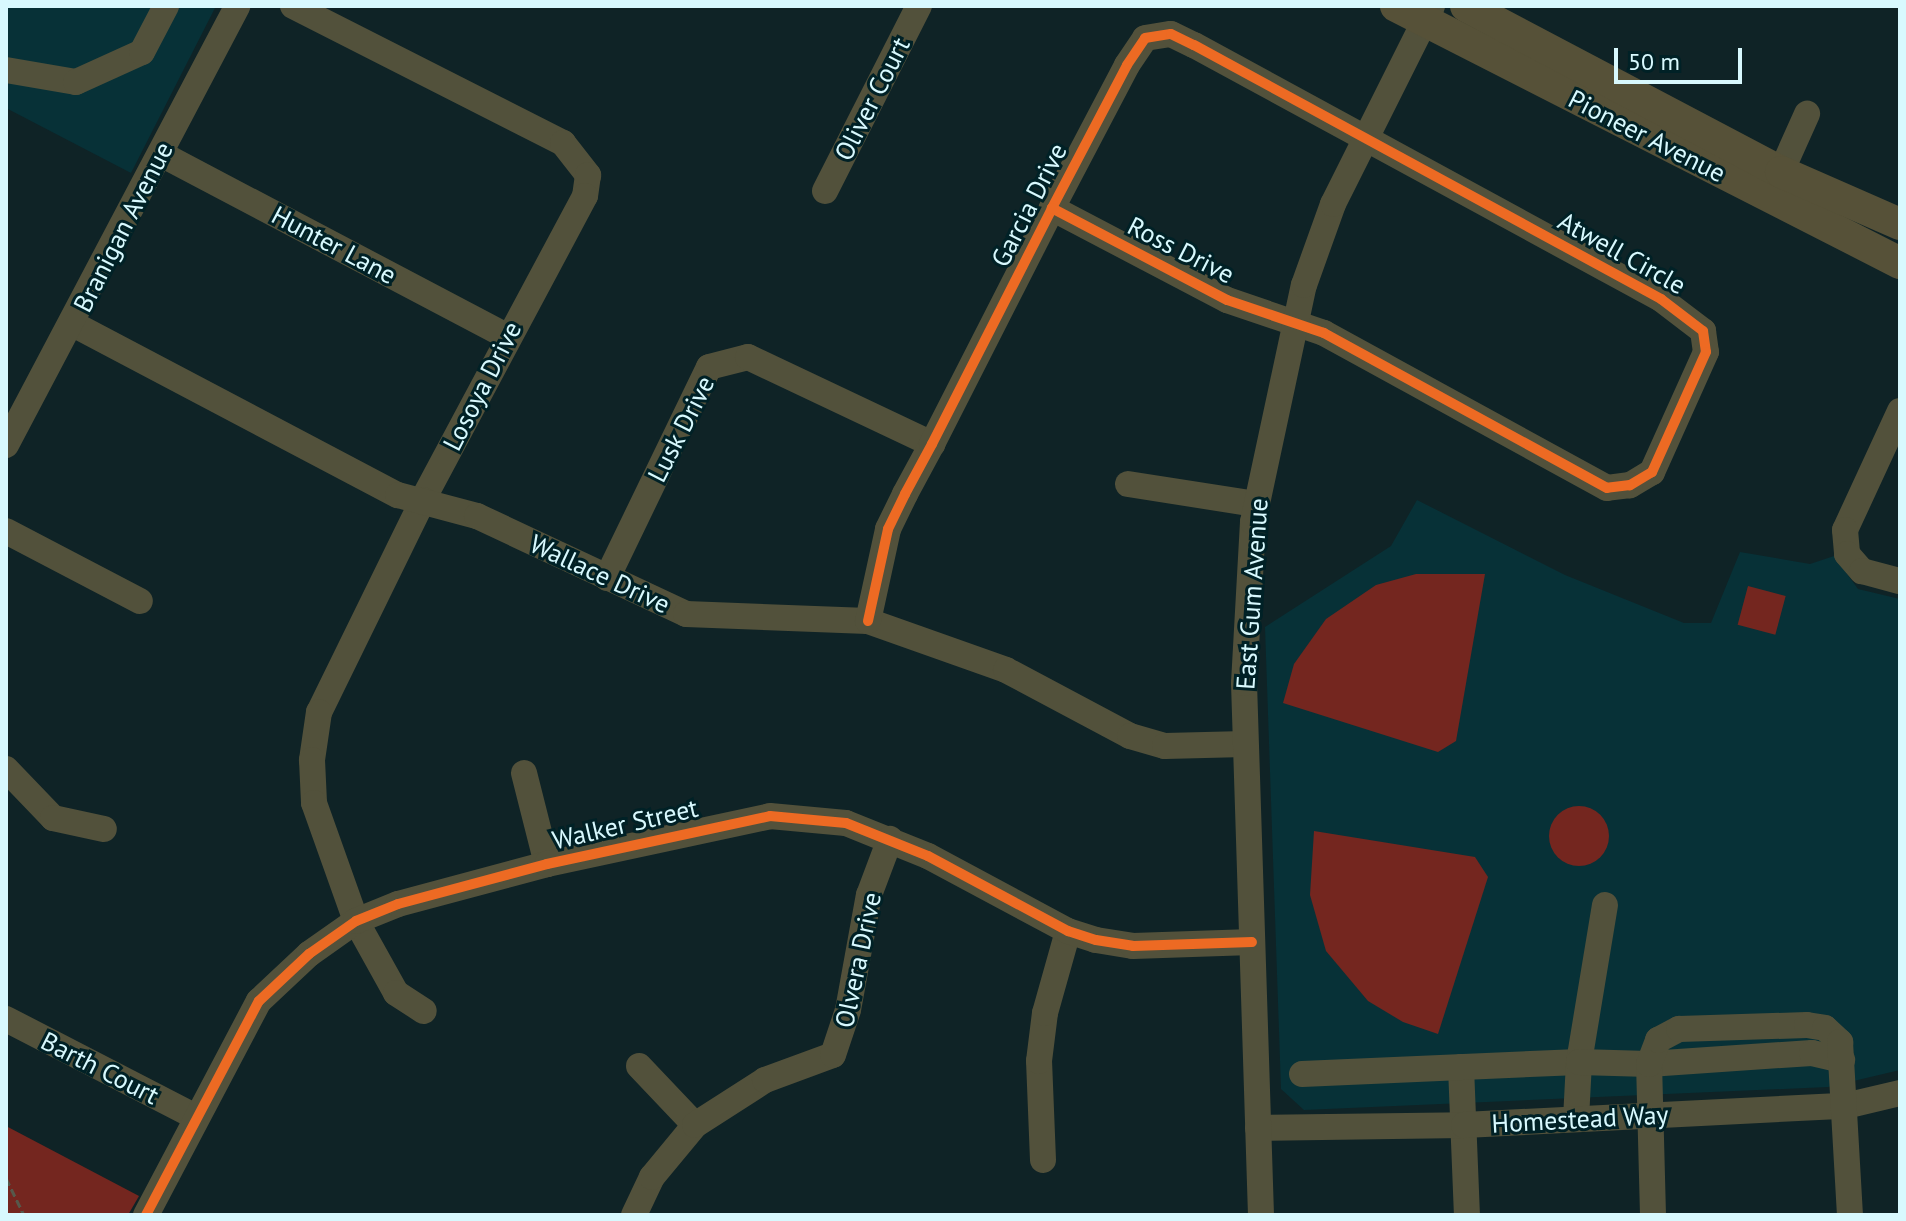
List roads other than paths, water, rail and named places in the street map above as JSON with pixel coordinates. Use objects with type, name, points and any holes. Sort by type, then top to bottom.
[{"type":"main road","name":"Pioneer Avenue","points":[[1466,6],[1781,172],[1900,224]]},
{"type":"main road","name":"Pioneer Avenue","points":[[1417,11],[1900,263]]},
{"type":"street","points":[[6,70],[76,82],[142,52],[166,6]]},
{"type":"street","name":"Branigan Avenue","points":[[6,445],[73,324],[237,6]]},
{"type":"street","name":"Losoya Drive","points":[[293,6],[563,143],[577,156],[588,175],[585,196],[423,500],[319,712],[312,760],[314,803],[356,921],[396,993],[424,1011]]},
{"type":"street","name":"Oliver Court","points":[[825,191],[919,6]]},
{"type":"street","name":"East Gum Avenue","points":[[1261,1215],[1245,744],[1245,627],[1256,504],[1294,323],[1333,204],[1417,11]]},
{"type":"street","name":"Garcia Drive","points":[[868,621],[888,529],[1052,208],[1145,38],[1171,34],[1365,135]]},
{"type":"street","points":[[1781,172],[1807,114]]},
{"type":"street","name":"Atwell Circle","points":[[1294,323],[1324,333],[1607,488],[1630,485],[1652,472],[1706,352],[1703,331],[1685,313],[1365,135]]},
{"type":"street","name":"Hunter Lane","points":[[161,154],[508,337]]},
{"type":"street","name":"Ross Drive","points":[[1052,208],[1227,300],[1294,323]]},
{"type":"street","name":"Wallace Drive","points":[[73,324],[398,495],[477,516],[686,614],[868,621],[1006,670],[1130,736],[1165,746],[1245,744]]},
{"type":"street","name":"Lusk Drive","points":[[607,578],[709,367],[748,357],[932,444]]},
{"type":"street","points":[[1900,411],[1873,478],[1845,530],[1847,554],[1862,571],[1900,581]]},
{"type":"street","points":[[1128,484],[1256,504]]},
{"type":"street","points":[[6,531],[140,601]]},
{"type":"street","points":[[6,769],[53,818],[104,829]]},
{"type":"street","points":[[524,773],[547,864]]},
{"type":"street","name":"Walker Street","points":[[146,1215],[194,1116],[259,1001],[309,954],[356,921],[398,904],[547,864],[770,816],[846,823],[890,839],[1068,931],[1133,946],[1252,942]]},
{"type":"street","name":"Olvera Drive","points":[[634,1215],[652,1177],[695,1125],[765,1080],[833,1055],[848,1010],[869,895],[890,839]]},
{"type":"street","points":[[1576,1119],[1579,1062],[1605,905]]},
{"type":"street","points":[[1043,1160],[1039,1061],[1045,1013],[1068,931]]},
{"type":"street","name":"Barth Court","points":[[6,1019],[194,1116]]},
{"type":"street","points":[[1653,1215],[1648,1117],[1649,1064],[1658,1040],[1679,1029],[1807,1025],[1835,1035],[1842,1060],[1850,1215]]},
{"type":"street","points":[[1302,1074],[1579,1062],[1649,1064]]},
{"type":"street","points":[[639,1066],[695,1125]]},
{"type":"street","points":[[1461,1067],[1467,1215]]},
{"type":"street","name":"Homestead Way","points":[[1258,1128],[1464,1125],[1648,1117],[1845,1106],[1900,1093]]}]
